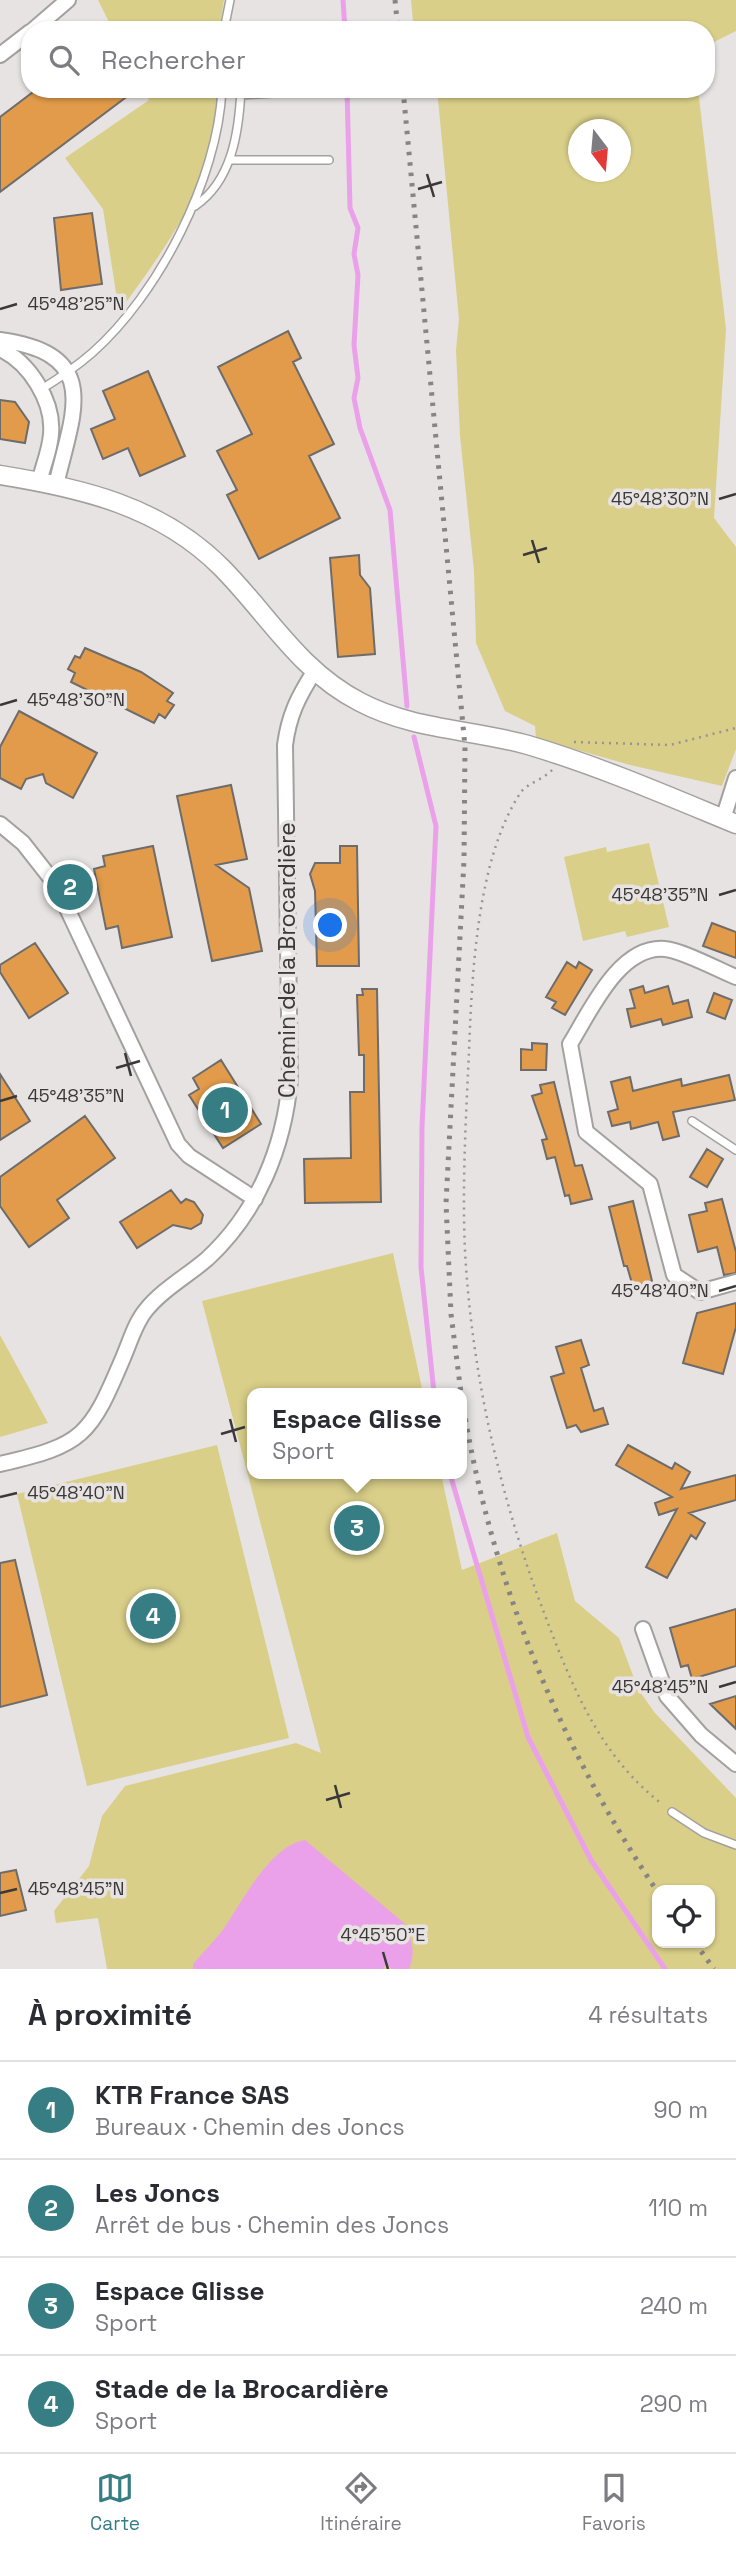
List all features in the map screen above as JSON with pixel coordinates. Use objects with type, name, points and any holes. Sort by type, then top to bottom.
[{"type":"street","points":[[43,21],[68,0]]},
{"type":"street","points":[[0,55],[21,39]]},
{"type":"street","points":[[0,340],[39,349],[52,356],[68,373],[75,393],[75,406],[48,483]]},
{"type":"street","points":[[0,349],[16,357],[40,390],[52,424],[48,483]]},
{"type":"street","points":[[0,475],[48,483],[132,507],[183,536],[220,566],[282,639],[314,671],[342,693],[397,719],[530,746],[729,821],[736,779]]},
{"type":"street","name":"Chemin de la Brocardière","points":[[0,1464],[59,1448],[83,1434],[97,1416],[146,1309],[218,1248],[255,1199],[278,1148],[287,1115],[290,1080],[285,745],[292,709],[314,671]]},
{"type":"street","points":[[0,824],[23,843],[56,885],[178,1144],[189,1156],[255,1199]]},
{"type":"street","points":[[736,977],[665,949],[641,954],[615,971],[570,1044],[586,1132],[650,1184],[674,1275],[700,1292],[736,1282]]},
{"type":"street","points":[[643,1629],[667,1696],[701,1735],[736,1764]]},
{"type":"lane","points":[[226,21],[230,0]]},
{"type":"lane","points":[[40,390],[68,373],[94,352],[140,299],[195,206],[210,167],[221,98]]},
{"type":"lane","points":[[195,206],[207,198],[228,170],[240,98]]},
{"type":"lane","points":[[229,160],[329,160]]},
{"type":"lane","points":[[692,1121],[736,1150]]},
{"type":"lane","points":[[673,1812],[704,1833],[736,1845]]},
{"type":"path","points":[[571,743],[670,745],[736,728]]},
{"type":"path","points":[[556,765],[541,780],[524,788],[508,814],[489,864],[471,995],[466,1127],[465,1251],[472,1331],[488,1422],[517,1544],[560,1656],[604,1744],[630,1778],[673,1812]]},
{"type":"shaded area","points":[[98,0],[224,0],[220,21],[108,21]]},
{"type":"shaded area","points":[[411,0],[736,0],[736,31],[715,42],[715,21],[413,21]]},
{"type":"shaded area","points":[[148,98],[217,98],[211,147],[192,201],[169,240],[119,312],[103,209],[65,158],[149,100]]},
{"type":"shaded area","points":[[438,98],[699,98],[726,329],[714,518],[736,547],[736,749],[722,786],[630,765],[536,738],[535,726],[505,711],[476,643],[474,571],[460,436],[456,350],[459,319]]},
{"type":"shaded area","points":[[649,843],[669,927],[627,937],[625,931],[583,941],[564,857],[606,847],[607,852]]},
{"type":"shaded area","points":[[393,1253],[422,1388],[247,1388],[247,1472],[202,1301]]},
{"type":"shaded area","points":[[0,1335],[48,1423],[0,1437]]},
{"type":"shaded area","points":[[217,1445],[289,1738],[87,1786],[17,1494]]},
{"type":"shaded area","points":[[249,1479],[442,1479],[462,1570],[557,1533],[575,1601],[619,1638],[638,1689],[655,1713],[736,1798],[736,1969],[107,1969],[98,1918],[56,1923],[54,1911],[89,1866],[102,1816],[125,1786],[296,1743],[321,1753]]},
{"type":"shaded area","points":[[305,1840],[404,1923],[412,1946],[409,1969],[393,1969],[386,1965],[383,1969],[193,1969],[193,1964],[222,1931],[268,1864],[279,1853]]},
{"type":"building","points":[[25,98],[125,98],[0,192],[0,117]]},
{"type":"building","points":[[92,213],[102,284],[61,290],[54,218]]},
{"type":"building","points":[[288,331],[301,358],[293,362],[334,444],[309,456],[340,518],[259,559],[227,495],[237,490],[217,451],[252,434],[218,367]]},
{"type":"building","points":[[148,371],[185,456],[140,476],[128,448],[103,459],[91,429],[115,419],[103,391]]},
{"type":"building","points":[[0,400],[15,402],[29,422],[25,443],[0,439]]},
{"type":"building","points":[[359,555],[360,575],[370,588],[375,654],[338,657],[330,558]]},
{"type":"building","points":[[85,648],[141,672],[173,693],[167,701],[174,705],[165,718],[159,714],[154,723],[71,682],[75,673],[68,669],[75,656],[80,658]]},
{"type":"building","points":[[19,711],[97,753],[73,798],[46,783],[43,774],[26,779],[21,789],[0,778],[0,747]]},
{"type":"building","points":[[231,785],[247,859],[216,865],[249,888],[262,951],[212,961],[177,796]]},
{"type":"building","points":[[153,846],[172,937],[122,948],[118,926],[106,929],[94,869],[105,866],[103,856]]},
{"type":"building","points":[[340,846],[357,846],[359,966],[317,966],[315,891],[310,874],[315,863],[340,863]]},
{"type":"building","points":[[712,923],[736,932],[736,958],[703,946]]},
{"type":"building","points":[[35,943],[68,993],[29,1018],[0,972],[0,965]]},
{"type":"building","points":[[567,962],[576,968],[579,962],[592,970],[565,1015],[552,1008],[556,1002],[546,997]]},
{"type":"building","points":[[643,986],[645,993],[668,986],[673,1004],[688,1000],[692,1017],[663,1025],[661,1019],[631,1027],[627,1009],[635,1008],[630,990]]},
{"type":"building","points":[[362,989],[377,989],[381,1202],[305,1203],[304,1159],[351,1158],[350,1092],[364,1092],[364,1055],[359,1055],[357,995],[363,995]]},
{"type":"building","points":[[714,993],[732,1000],[725,1019],[707,1012]]},
{"type":"building","points":[[532,1043],[547,1044],[546,1070],[521,1070],[521,1049],[532,1050]]},
{"type":"building","points":[[221,1060],[261,1124],[223,1148],[189,1095],[199,1089],[193,1078]]},
{"type":"building","points":[[0,1074],[30,1121],[0,1140]]},
{"type":"building","points":[[729,1075],[735,1100],[673,1112],[679,1136],[663,1140],[658,1122],[631,1129],[630,1122],[612,1126],[608,1112],[618,1109],[611,1082],[630,1077],[633,1091],[681,1079],[682,1086]]},
{"type":"building","points":[[554,1082],[575,1166],[582,1165],[592,1199],[571,1204],[569,1195],[565,1196],[555,1157],[547,1159],[542,1140],[547,1139],[532,1096],[542,1093],[540,1085]]},
{"type":"building","points":[[85,1116],[115,1158],[57,1200],[69,1218],[29,1247],[0,1206],[0,1177]]},
{"type":"building","points":[[707,1149],[723,1159],[707,1187],[690,1177]]},
{"type":"building","points":[[171,1190],[181,1203],[186,1199],[194,1202],[203,1215],[201,1223],[191,1229],[173,1225],[137,1248],[120,1222]]},
{"type":"building","points":[[722,1199],[736,1252],[736,1273],[724,1275],[717,1247],[698,1252],[689,1215],[707,1211],[705,1203]]},
{"type":"building","points":[[633,1201],[652,1281],[633,1287],[627,1266],[624,1266],[609,1207]]},
{"type":"building","points":[[736,1303],[736,1327],[723,1374],[683,1363],[697,1313]]},
{"type":"building","points":[[581,1340],[589,1365],[581,1368],[594,1411],[603,1408],[608,1424],[581,1432],[576,1425],[567,1428],[551,1377],[564,1373],[556,1347]]},
{"type":"building","points":[[628,1445],[672,1469],[675,1463],[690,1472],[681,1489],[736,1475],[736,1500],[689,1513],[705,1523],[696,1539],[691,1535],[667,1578],[646,1567],[677,1509],[659,1515],[655,1503],[672,1497],[616,1465]]},
{"type":"building","points":[[15,1560],[47,1695],[0,1707],[0,1563]]},
{"type":"building","points":[[736,1609],[736,1666],[692,1679],[688,1665],[681,1667],[670,1628]]},
{"type":"building","points":[[736,1696],[736,1729],[710,1704]]},
{"type":"building","points":[[16,1870],[26,1910],[0,1916],[0,1873]]},
{"type":"waterway","points":[[343,0],[344,21]]},
{"type":"waterway","points":[[347,98],[350,208],[358,228],[354,254],[358,275],[354,345],[358,378],[354,398],[360,428],[390,510],[407,706]]},
{"type":"waterway","points":[[414,737],[436,826],[422,1127],[421,1267],[433,1388]]},
{"type":"waterway","points":[[451,1479],[528,1737],[591,1860],[665,1969]]},
{"type":"railway","points":[[395,0],[397,21]]},
{"type":"railway","points":[[404,98],[465,747],[464,860],[446,1203],[451,1314],[460,1388]]},
{"type":"railway","points":[[467,1426],[490,1529],[509,1593],[532,1655],[589,1777],[621,1835],[653,1885]]},
{"type":"railway","points":[[699,1948],[714,1969]]},
{"type":"place","name":"Les Joncs","points":[[70,887]]},
{"type":"place","name":"KTR France SAS","points":[[225,1110]]},
{"type":"place","name":"Espace Glisse","points":[[357,1528]]},
{"type":"place","name":"Stade de la Brocardière","points":[[153,1616]]}]
